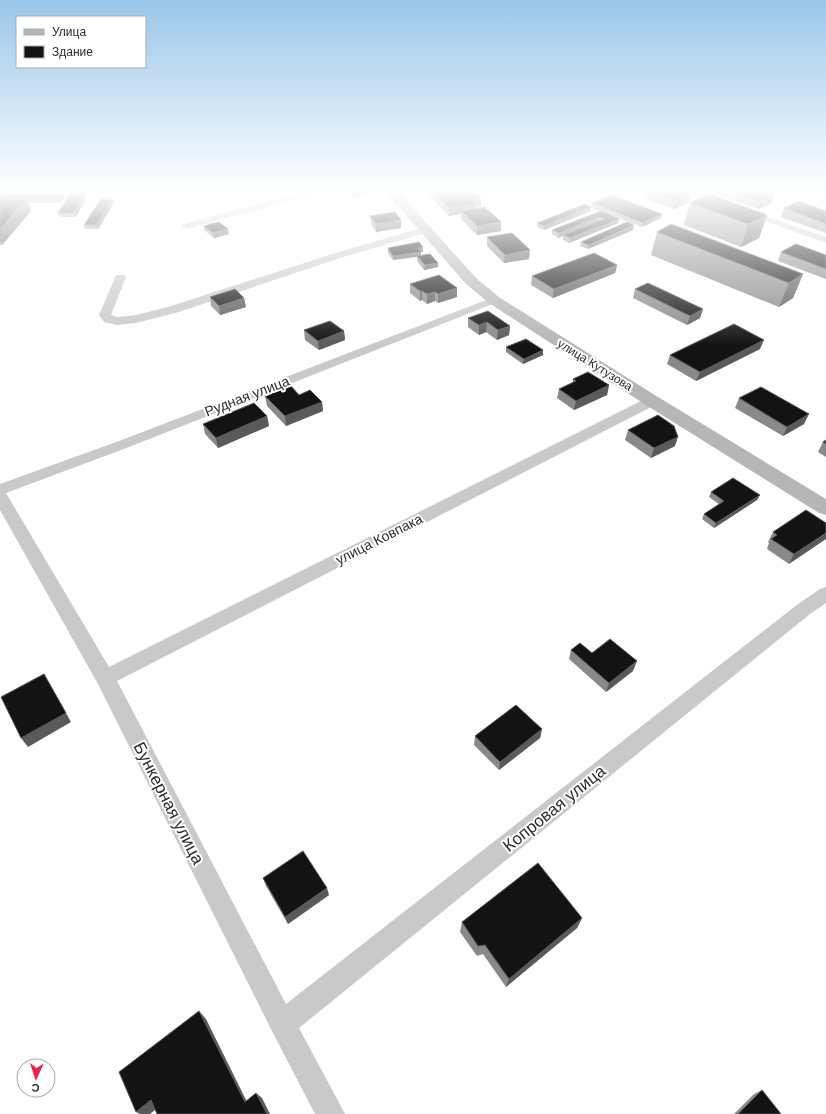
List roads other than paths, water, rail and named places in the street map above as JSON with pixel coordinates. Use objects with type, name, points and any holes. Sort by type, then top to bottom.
[{"type":"main road","name":"улица Кутузова","points":[[437,242],[471,280],[494,300],[652,401],[826,508]]},
{"type":"street","points":[[120,276],[105,315],[108,319],[117,321],[136,319],[175,309],[336,256],[385,242]]},
{"type":"street","name":"Рудная улица","points":[[0,490],[131,441],[494,300]]},
{"type":"street","name":"улица Ковпака","points":[[105,678],[652,401]]},
{"type":"street","name":"Бункерная улица","points":[[0,496],[105,678],[282,1024],[331,1114]]},
{"type":"street","name":"Копровая улица","points":[[282,1024],[786,623],[826,594]]}]
